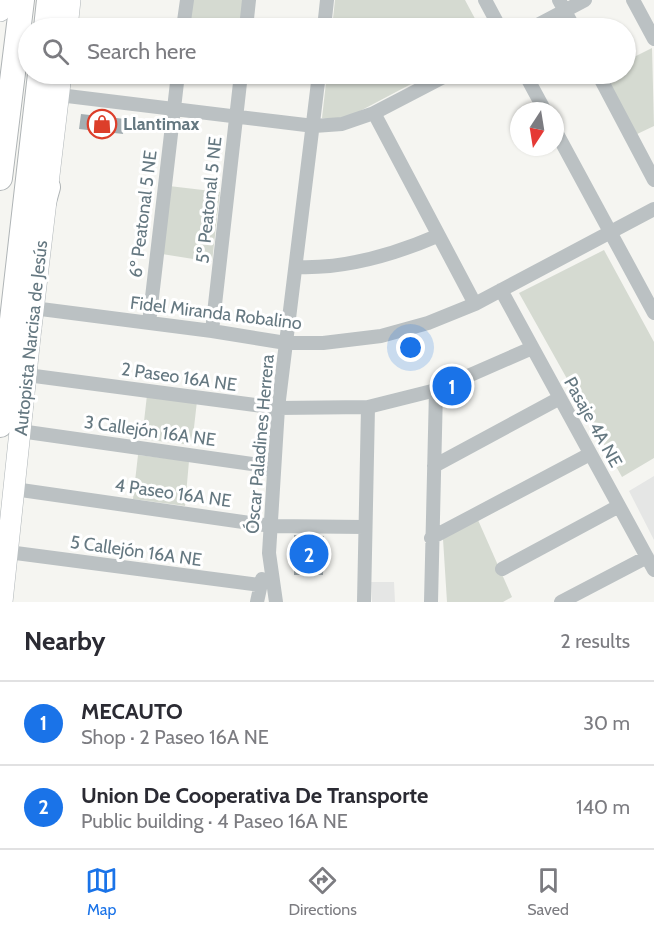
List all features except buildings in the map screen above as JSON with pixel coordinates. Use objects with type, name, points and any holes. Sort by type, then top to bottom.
[{"type":"highway","points":[[20,18],[22,0]]},
{"type":"highway","points":[[47,18],[49,0]]},
{"type":"highway","points":[[0,178],[18,32]]},
{"type":"highway","name":"Autopista Narcisa de Jesús","points":[[10,428],[11,322],[39,84]]},
{"type":"highway","points":[[11,322],[48,187]]},
{"type":"main road","points":[[0,11],[1,0]]},
{"type":"main road","points":[[68,18],[70,0]]},
{"type":"main road","name":"Autopista Narcisa de Jesús","points":[[2,602],[14,489],[10,428],[27,375],[60,84]]},
{"type":"street","points":[[184,18],[187,0]]},
{"type":"street","points":[[247,18],[249,0]]},
{"type":"street","points":[[325,18],[327,0]]},
{"type":"street","points":[[485,0],[495,18]]},
{"type":"street","points":[[545,18],[561,5],[585,0]]},
{"type":"street","points":[[633,0],[654,39]]},
{"type":"street","name":"6º Peatonal 5 NE","points":[[149,323],[177,84]]},
{"type":"street","name":"5º Peatonal 5 NE","points":[[212,331],[240,84]]},
{"type":"street","name":"Óscar Paladines Herrera","points":[[276,602],[269,554],[278,408],[318,84]]},
{"type":"street","points":[[59,95],[314,126],[342,124],[374,113],[430,84]]},
{"type":"street","points":[[530,84],[540,102]]},
{"type":"street","points":[[603,84],[654,180]]},
{"type":"street","points":[[374,113],[437,236],[475,304]]},
{"type":"street","points":[[564,146],[654,313]]},
{"type":"street","name":"Fidel Miranda Robalino","points":[[33,309],[212,331],[286,344],[323,344],[381,336],[428,323],[475,304],[654,209]]},
{"type":"street","points":[[297,267],[321,268],[400,252],[437,236]]},
{"type":"street","name":"Pasaje 4A NE","points":[[501,290],[654,570]]},
{"type":"street","name":"2 Paseo 16A NE","points":[[27,375],[278,408],[368,407],[436,390],[532,348]]},
{"type":"street","points":[[431,602],[436,390]]},
{"type":"street","points":[[434,466],[560,398]]},
{"type":"street","points":[[364,602],[368,407]]},
{"type":"street","name":"3 Callejón 16A NE","points":[[10,428],[252,464],[274,471]]},
{"type":"street","points":[[431,538],[590,454]]},
{"type":"street","name":"4 Paseo 16A NE","points":[[14,489],[271,526],[364,527]]},
{"type":"street","points":[[502,569],[619,506]]},
{"type":"street","name":"5 Callejón 16A NE","points":[[8,552],[260,585]]},
{"type":"street","points":[[257,602],[269,554]]},
{"type":"street","points":[[561,602],[647,557]]},
{"type":"shaded area","points":[[190,0],[244,0],[242,18],[188,18]]},
{"type":"shaded area","points":[[335,0],[465,0],[475,18],[333,18]]},
{"type":"shaded area","points":[[652,48],[654,126],[633,136],[606,84],[636,84],[636,56]]},
{"type":"shaded area","points":[[326,84],[411,84],[343,120],[322,118]]},
{"type":"shaded area","points":[[169,186],[220,192],[212,262],[162,254]]},
{"type":"shaded area","points":[[604,250],[654,342],[654,458],[622,477],[519,293]]},
{"type":"shaded area","points":[[147,395],[197,401],[192,445],[142,439]]},
{"type":"shaded area","points":[[138,455],[189,461],[185,506],[133,499]]},
{"type":"shaded area","points":[[654,476],[654,540],[629,491]]},
{"type":"shaded area","points":[[478,520],[512,597],[503,602],[447,602],[443,539]]},
{"type":"shaded area","points":[[371,582],[394,582],[395,602],[372,602]]},
{"type":"place","name":"Llantimax","points":[[102,124]]},
{"type":"place","name":"MECAUTO","points":[[452,386]]},
{"type":"place","name":"Union De Cooperativa De Transporte","points":[[309,554]]}]
